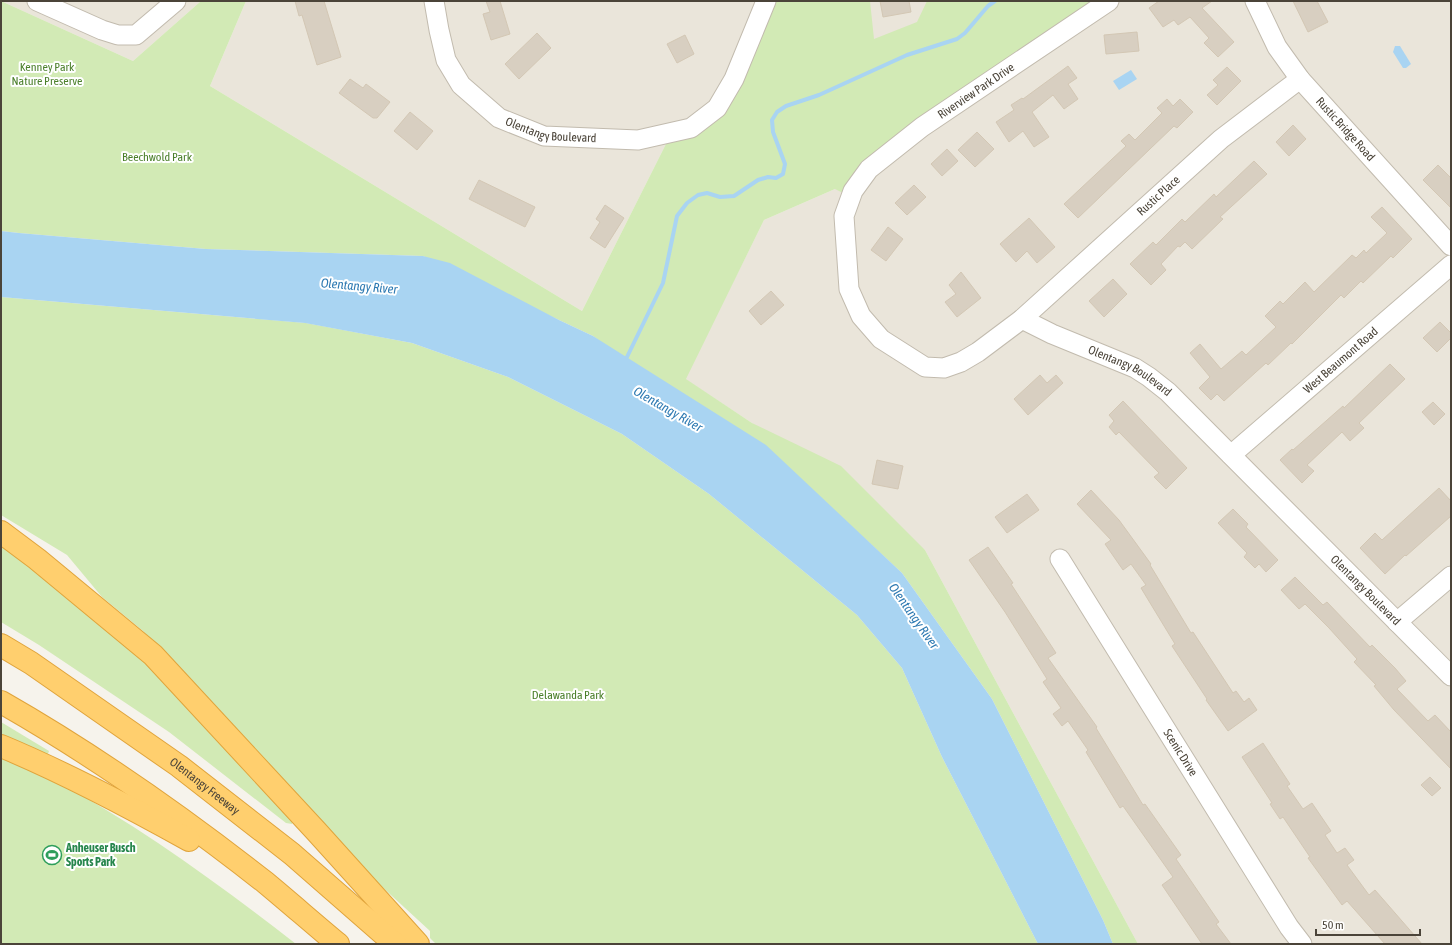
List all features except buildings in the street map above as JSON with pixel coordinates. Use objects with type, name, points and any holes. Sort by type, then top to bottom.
[{"type":"highway","points":[[1,532],[37,559],[153,655],[418,944]]},
{"type":"highway","name":"Olentangy Freeway","points":[[1,645],[31,663],[179,766],[292,854],[395,944]]},
{"type":"highway","points":[[1,702],[81,750],[152,798],[266,884],[338,944]]},
{"type":"highway","points":[[1,746],[21,754],[131,807],[266,884]]},
{"type":"street","points":[[37,1],[102,30],[118,35],[136,35],[176,1]]},
{"type":"street","name":"Olentangy Boulevard","points":[[434,1],[446,60],[461,85],[499,118],[544,136],[638,140],[690,128],[717,108],[734,79],[766,1]]},
{"type":"street","name":"Riverview Park Drive","points":[[1022,318],[978,352],[961,362],[944,368],[926,367],[881,339],[861,316],[849,289],[844,216],[853,191],[869,169],[922,127],[1109,1]]},
{"type":"street","name":"Rustic Bridge Road","points":[[1255,1],[1277,47],[1300,79],[1451,246]]},
{"type":"street","name":"Rustic Place","points":[[1022,318],[1221,140],[1300,79]]},
{"type":"street","name":"West Beaumont Road","points":[[1231,455],[1451,265]]},
{"type":"street","name":"Olentangy Boulevard","points":[[1022,318],[1052,334],[1135,368],[1150,376],[1168,392],[1451,676]]},
{"type":"street","name":"Scenic Drive","points":[[1060,559],[1289,927],[1302,944]]},
{"type":"street","points":[[1397,622],[1451,576]]},
{"type":"shaded area","points":[[1,1],[201,1],[133,61]]},
{"type":"shaded area","points":[[246,1],[1451,1],[1451,944],[1138,944],[925,550],[752,423],[685,379],[764,220],[835,189],[666,144],[582,311],[210,86]]},
{"type":"green space","name":"Beechwold Park","points":[[1,1],[133,61],[201,1],[246,1],[210,86],[582,311],[672,132],[717,108],[766,1],[870,1],[874,39],[917,22],[927,1],[1109,1],[963,101],[851,197],[835,189],[764,220],[686,379],[752,423],[841,466],[925,550],[1138,944],[1113,944],[1103,920],[992,699],[902,573],[861,535],[593,336],[423,256],[206,249],[1,231]]},
{"type":"green space","name":"Delawanda Park","points":[[1,297],[306,323],[412,343],[508,377],[622,434],[709,494],[857,615],[902,668],[942,757],[1038,944],[436,944],[430,938],[430,931],[367,873],[143,631],[102,597],[67,555],[1,515]]},
{"type":"green space","points":[[1,541],[126,641],[293,820],[292,824],[286,823],[169,732],[39,645],[1,622]]},
{"type":"green space","points":[[1,722],[49,751],[47,757],[1,738]]},
{"type":"green space","points":[[1,756],[49,777],[88,799],[149,837],[238,900],[296,944],[1,944]]},
{"type":"water","points":[[1395,46],[1400,46],[1411,64],[1406,68],[1403,68],[1393,52]]},
{"type":"water","points":[[1131,70],[1137,79],[1119,90],[1113,81]]},
{"type":"water","name":"Olentangy River","points":[[1,231],[206,249],[423,256],[450,263],[559,320],[593,336],[766,445],[902,573],[992,699],[1103,920],[1113,944],[1038,944],[942,757],[902,668],[857,615],[709,494],[622,434],[508,377],[412,343],[305,323],[1,297]]},
{"type":"waterway","points":[[627,357],[663,283],[677,216],[687,203],[698,195],[707,193],[720,197],[734,196],[758,180],[768,177],[776,178],[783,174],[785,164],[773,132],[772,120],[777,112],[786,106],[819,95],[907,55],[957,39],[965,33],[988,6],[995,1]]},
{"type":"place","name":"Anheuser Busch Sports Park","points":[[52,855]]},
{"type":"park label","name":"Kenney Park Nature Preserve","points":[[47,74]]}]
